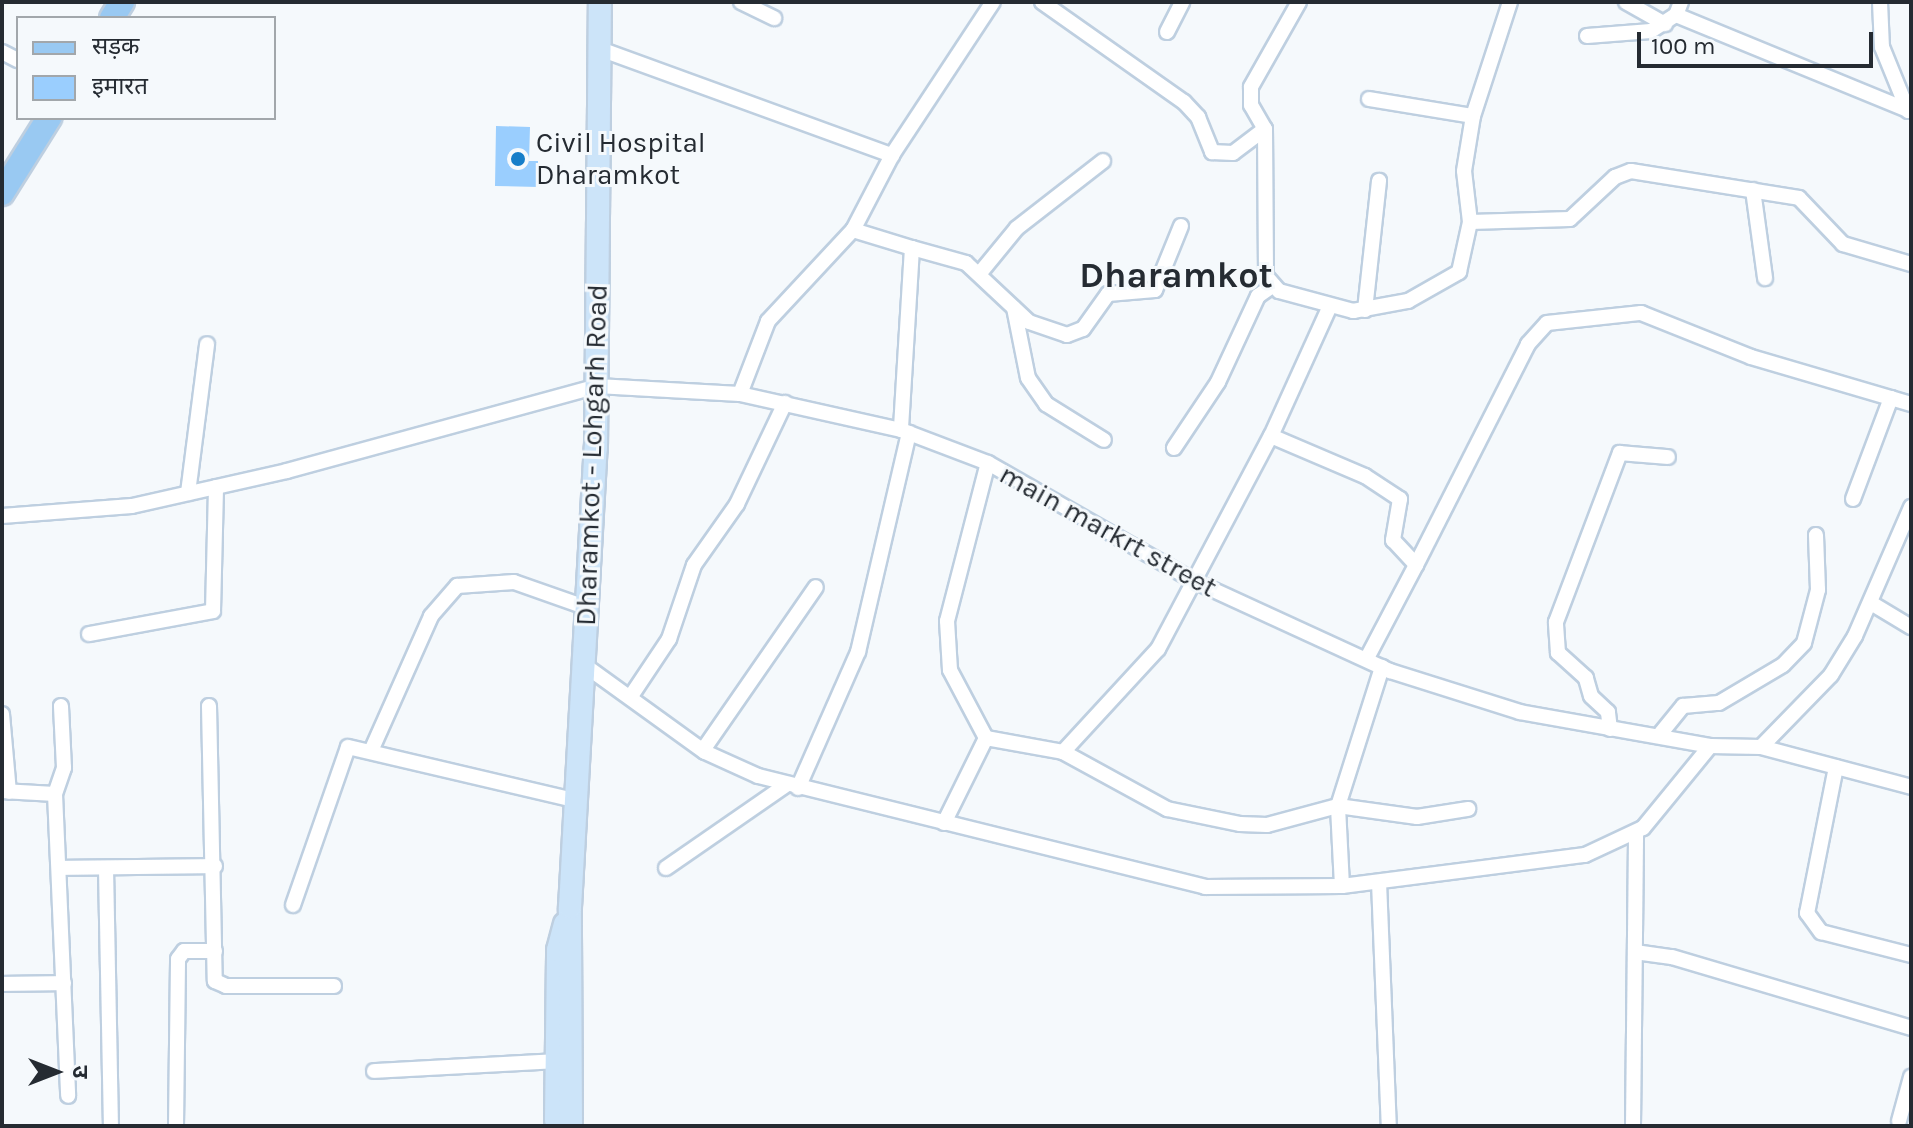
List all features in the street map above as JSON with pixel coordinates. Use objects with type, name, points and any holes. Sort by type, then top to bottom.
[{"type":"main road","points":[[2,193],[48,120]]},
{"type":"street","name":"Dharamkot - Lohgarh Road","points":[[571,1126],[570,907],[587,667],[585,607],[597,386],[600,2]]},
{"type":"street","points":[[741,2],[774,18]]},
{"type":"street","points":[[740,394],[768,321],[853,230],[892,155],[993,2]]},
{"type":"street","points":[[1042,2],[1184,102],[1198,117],[1212,152],[1233,153],[1265,129]]},
{"type":"street","points":[[1167,32],[1182,2]]},
{"type":"street","points":[[1299,2],[1251,87],[1251,105],[1265,129],[1266,276],[1271,287],[1330,306],[1365,310],[1445,285],[1467,256],[1470,222],[1464,171],[1473,116],[1510,2]]},
{"type":"street","points":[[1626,2],[1674,13],[1908,111]]},
{"type":"street","points":[[1880,2],[1882,47],[1908,111]]},
{"type":"street","points":[[1587,36],[1640,34],[1674,13]]},
{"type":"street","points":[[600,49],[892,155]]},
{"type":"street","points":[[1369,99],[1473,116]]},
{"type":"street","points":[[980,273],[1017,228],[1103,161]]},
{"type":"street","points":[[1470,222],[1570,219],[1622,172],[1799,198],[1843,244],[1911,264]]},
{"type":"street","points":[[1365,310],[1379,181]]},
{"type":"street","points":[[1753,190],[1765,278]]},
{"type":"street","points":[[853,230],[966,263],[1014,308],[1055,333],[1078,334],[1108,294],[1143,293],[1163,282],[1181,226]]},
{"type":"street","points":[[666,868],[792,787],[866,624],[905,432],[912,248]]},
{"type":"street","points":[[1174,448],[1218,382],[1258,296],[1271,287]]},
{"type":"street","points":[[1063,752],[1158,649],[1271,436],[1330,306]]},
{"type":"street","points":[[1014,308],[1028,378],[1046,404],[1104,440]]},
{"type":"street","points":[[1366,660],[1528,344],[1547,323],[1641,313],[1751,357],[1911,404]]},
{"type":"street","points":[[188,493],[207,344]]},
{"type":"street","name":"main markrt street","points":[[2,516],[132,506],[216,487],[597,386],[740,394],[905,432],[988,463],[1194,581],[1382,667],[1520,712],[1608,729],[1661,733],[1710,746],[1761,747],[1911,787]]},
{"type":"street","points":[[1853,499],[1891,398]]},
{"type":"street","points":[[631,696],[669,639],[694,565],[737,504],[785,403]]},
{"type":"street","points":[[1271,436],[1365,476],[1400,499],[1393,540],[1416,565]]},
{"type":"street","points":[[1608,729],[1608,712],[1591,696],[1586,678],[1558,653],[1556,622],[1620,453],[1668,457]]},
{"type":"street","points":[[986,738],[950,670],[947,621],[988,463]]},
{"type":"street","points":[[89,634],[213,611],[216,487]]},
{"type":"street","points":[[1761,747],[1831,675],[1905,543],[1911,507]]},
{"type":"street","points":[[1661,733],[1683,706],[1719,703],[1783,665],[1804,643],[1818,590],[1816,535]]},
{"type":"street","points":[[371,751],[431,616],[457,586],[514,582],[585,607]]},
{"type":"street","points":[[703,750],[816,587]]},
{"type":"street","points":[[1871,603],[1911,627]]},
{"type":"street","points":[[587,667],[703,750],[792,787],[1205,887],[1342,886],[1558,861],[1636,832],[1710,746]]},
{"type":"street","points":[[1342,886],[1338,806],[1382,667]]},
{"type":"street","points":[[61,706],[64,768],[55,794],[68,1096]]},
{"type":"street","points":[[209,706],[215,951],[219,985],[334,986]]},
{"type":"street","points":[[2,714],[5,792],[55,794]]},
{"type":"street","points":[[986,738],[1063,752],[1123,790],[1212,819],[1267,825],[1338,806],[1417,817],[1468,809]]},
{"type":"street","points":[[944,823],[986,738]]},
{"type":"street","points":[[293,905],[343,750],[371,751],[578,801]]},
{"type":"street","points":[[1836,767],[1807,913],[1821,932],[1911,955]]},
{"type":"street","points":[[1633,1126],[1636,832]]},
{"type":"street","points":[[59,868],[215,866]]},
{"type":"street","points":[[106,868],[111,1126]]},
{"type":"street","points":[[1379,882],[1389,1126]]},
{"type":"street","name":"Dharamkot - Lohgarh Road","points":[[556,1126],[558,950],[570,907]]},
{"type":"street","points":[[176,1126],[178,959],[184,951],[215,951]]},
{"type":"street","points":[[1635,952],[1672,957],[1911,1028]]},
{"type":"street","points":[[2,984],[64,983]]},
{"type":"street","points":[[374,1071],[556,1061]]},
{"type":"street","points":[[1899,1121],[1911,1077]]},
{"type":"building","points":[[496,126],[530,127],[529,161],[538,161],[538,187],[495,186]]},
{"type":"place","name":"Civil Hospital Dharamkot","points":[[518,159]]},
{"type":"district","name":"Dharamkot","points":[[1176,276]]}]
